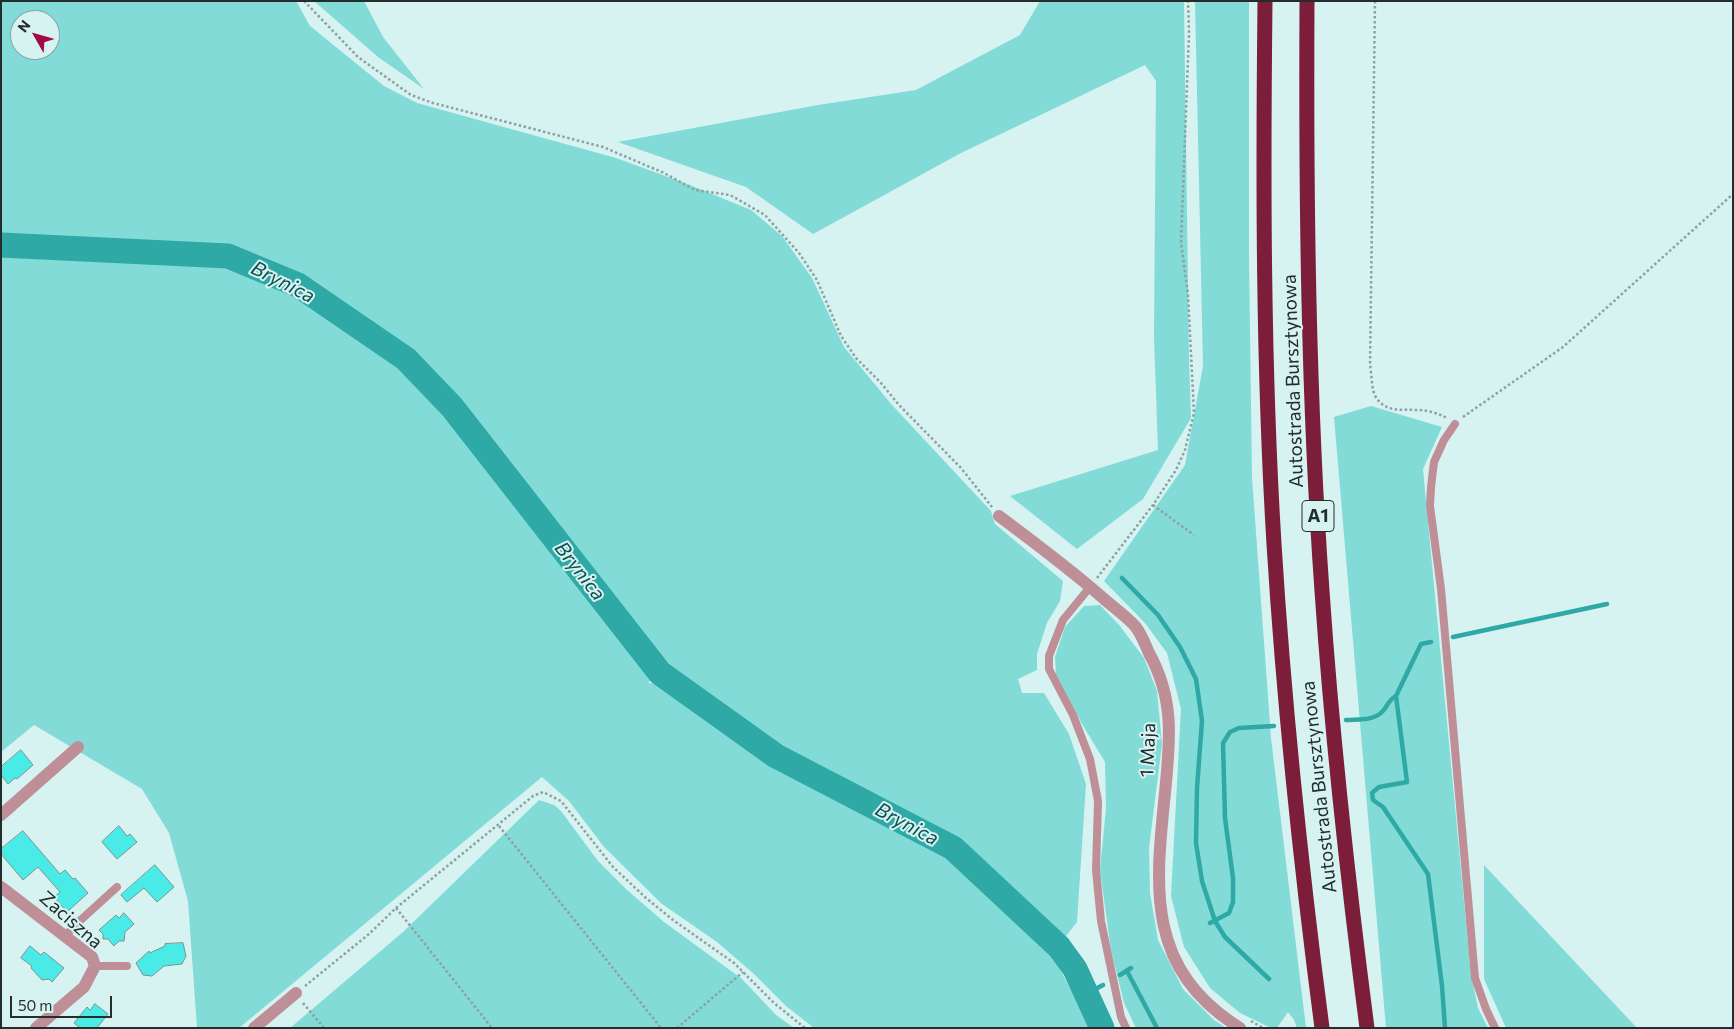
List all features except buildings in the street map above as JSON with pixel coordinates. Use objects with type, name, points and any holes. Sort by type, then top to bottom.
[{"type":"highway","name":"Autostrada Bursztynowa","points":[[1265,1],[1265,294],[1274,546],[1294,788],[1322,1028]]},
{"type":"highway","name":"Autostrada Bursztynowa","points":[[1307,1],[1309,284],[1314,445],[1322,588],[1331,710],[1345,847],[1367,1028]]},
{"type":"street","name":"1 Maja","points":[[999,516],[1090,587],[1135,626],[1154,662],[1166,697],[1170,745],[1158,877],[1160,909],[1166,937],[1181,970],[1192,986],[1209,1005],[1240,1028]]},
{"type":"street","points":[[1,815],[78,747]]},
{"type":"street","name":"Zaciszna","points":[[1,887],[92,957],[95,966],[84,987],[36,1028]]},
{"type":"street","points":[[254,1028],[296,994]]},
{"type":"lane","points":[[1455,424],[1444,440],[1434,462],[1430,506],[1440,589],[1475,978],[1495,1028]]},
{"type":"lane","points":[[1090,587],[1063,620],[1049,656],[1049,669],[1073,715],[1090,759],[1098,801],[1096,870],[1101,921],[1121,1017],[1126,1028]]},
{"type":"lane","points":[[66,936],[73,927],[116,888]]},
{"type":"lane","points":[[95,966],[127,966]]},
{"type":"path","points":[[304,1],[358,56],[411,95],[433,103],[603,147],[664,173],[695,190],[730,195],[765,215],[799,253],[816,280],[841,336],[856,358],[882,383],[899,405],[962,468],[999,516]]},
{"type":"path","points":[[1090,587],[1153,505],[1176,470],[1185,450],[1194,413],[1188,294],[1181,243],[1189,33],[1188,1]]},
{"type":"path","points":[[1375,1],[1370,365],[1376,398],[1387,407],[1397,410],[1418,410],[1436,413],[1455,424],[1469,411],[1563,347],[1733,194]]},
{"type":"path","points":[[1153,505],[1194,535]]},
{"type":"path","points":[[324,1028],[296,994],[369,934],[396,908],[499,826],[533,796],[543,792],[561,801],[613,868],[673,920],[734,963],[774,1003],[805,1028]]},
{"type":"path","points":[[499,826],[661,1028]]},
{"type":"path","points":[[396,908],[492,1028]]},
{"type":"path","points":[[677,1028],[743,971]]},
{"type":"shaded area","points":[[1,1],[296,1],[310,26],[384,86],[417,103],[616,158],[751,210],[782,236],[812,278],[844,347],[892,405],[991,511],[995,524],[1063,581],[1060,601],[1047,623],[1037,654],[1037,670],[1018,679],[1022,693],[1044,693],[1069,734],[1086,784],[1077,922],[1052,954],[1091,1028],[814,1028],[786,1006],[754,974],[717,942],[662,904],[604,847],[569,801],[542,777],[239,1028],[197,1028],[188,901],[169,833],[142,789],[34,725],[1,752]],"holes":[[[667,666],[691,687],[648,683]]]},
{"type":"shaded area","points":[[314,1],[364,1],[383,37],[424,89],[378,57]]},
{"type":"shaded area","points":[[1040,1],[1184,1],[1191,418],[1143,499],[1077,549],[1010,496],[1158,450],[1154,336],[1156,81],[1145,65],[961,153],[813,234],[746,187],[618,142],[818,105],[916,90],[1020,35]]},
{"type":"shaded area","points":[[1195,1],[1249,1],[1249,258],[1252,478],[1271,738],[1306,1028],[1297,1028],[1288,1012],[1277,1028],[1271,1028],[1240,1013],[1210,988],[1184,947],[1171,896],[1181,709],[1167,653],[1145,623],[1104,581],[1185,465],[1203,366]]},
{"type":"shaded area","points":[[1371,406],[1442,427],[1423,469],[1471,975],[1478,1008],[1488,1028],[1386,1028],[1334,417]]},
{"type":"shaded area","points":[[1100,605],[1120,626],[1144,658],[1157,691],[1162,744],[1149,848],[1150,893],[1158,940],[1183,989],[1214,1020],[1226,1028],[1136,1028],[1124,1003],[1111,950],[1100,870],[1106,808],[1105,762],[1082,724],[1056,674],[1055,657],[1065,627],[1084,606]]},
{"type":"shaded area","points":[[539,800],[554,805],[561,811],[598,861],[626,889],[664,922],[742,979],[776,1015],[794,1028],[290,1028],[403,932]]},
{"type":"shaded area","points":[[1484,865],[1637,1028],[1506,1028],[1484,979]]},
{"type":"waterway","name":"Brynica","points":[[1,245],[228,256],[298,285],[406,359],[452,407],[660,673],[776,756],[953,848],[1059,947],[1075,969],[1102,1028]]},
{"type":"waterway","points":[[1122,578],[1158,615],[1180,647],[1196,679],[1202,721],[1197,788],[1196,843],[1202,881],[1215,921],[1225,937],[1269,979]]},
{"type":"waterway","points":[[1453,637],[1607,604]]},
{"type":"waterway","points":[[1346,720],[1370,718],[1382,712],[1396,696],[1421,644],[1431,642]]},
{"type":"waterway","points":[[1396,696],[1407,782],[1379,787],[1372,793],[1373,800],[1383,807],[1428,874],[1442,986],[1445,1028]]},
{"type":"waterway","points":[[1210,923],[1229,913],[1233,902],[1233,878],[1225,818],[1223,743],[1230,732],[1239,728],[1274,726]]},
{"type":"waterway","points":[[1120,975],[1131,968]]},
{"type":"waterway","points":[[1127,971],[1157,1028]]},
{"type":"waterway","points":[[1086,994],[1103,985]]}]
